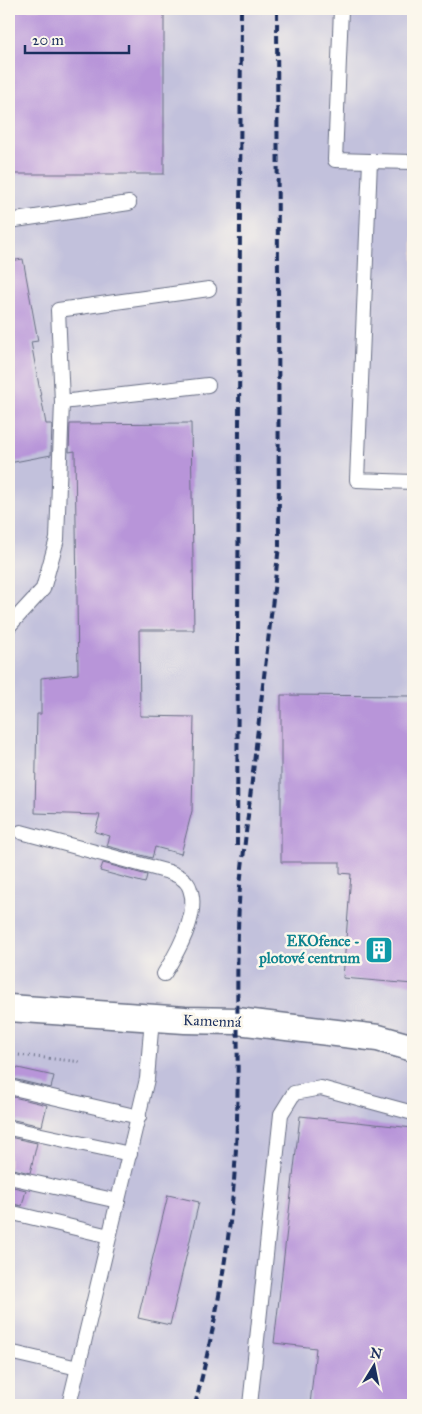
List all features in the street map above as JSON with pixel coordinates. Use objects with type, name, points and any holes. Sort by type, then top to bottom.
[{"type":"street","name":"Kamenná","points":[[9,1008],[152,1018],[237,1021],[378,1038],[413,1048]]},
{"type":"lane","points":[[341,9],[334,160],[413,162]]},
{"type":"lane","points":[[370,161],[357,480],[413,482]]},
{"type":"lane","points":[[9,221],[129,203]]},
{"type":"lane","points":[[9,626],[43,589],[57,540],[62,402],[58,310],[209,289]]},
{"type":"lane","points":[[62,402],[208,385]]},
{"type":"lane","points":[[21,832],[169,872],[182,878],[190,888],[192,907],[183,942],[164,974]]},
{"type":"lane","points":[[69,1405],[139,1117],[147,1079],[152,1018]]},
{"type":"lane","points":[[9,1087],[139,1117]]},
{"type":"lane","points":[[250,1405],[281,1114],[294,1093],[321,1088],[413,1113]]},
{"type":"lane","points":[[9,1128],[130,1154]]},
{"type":"lane","points":[[9,1177],[118,1201]]},
{"type":"lane","points":[[9,1212],[109,1236]]},
{"type":"lane","points":[[9,1352],[78,1368]]},
{"type":"path","points":[[9,1054],[82,1062]]},
{"type":"shaded area","points":[[9,9],[413,9],[413,1405],[9,1405]]},
{"type":"building","points":[[9,9],[164,9],[164,174],[9,174]]},
{"type":"building","points":[[23,259],[38,341],[31,342],[46,424],[52,424],[51,455],[9,463],[9,261]]},
{"type":"building","points":[[191,423],[194,630],[139,630],[140,716],[194,717],[192,811],[181,854],[155,847],[152,858],[107,846],[110,836],[95,832],[100,815],[35,813],[37,714],[41,714],[41,678],[78,674],[75,451],[69,452],[70,424]]},
{"type":"building","points":[[281,695],[413,696],[413,984],[343,978],[351,874],[340,873],[340,862],[281,862]]},
{"type":"building","points":[[103,863],[147,875],[145,883],[100,871]]},
{"type":"building","points":[[9,1066],[54,1076],[51,1088],[9,1078]]},
{"type":"building","points":[[9,1096],[47,1105],[42,1126],[9,1119]]},
{"type":"building","points":[[300,1116],[413,1128],[413,1405],[310,1405],[316,1348],[274,1343]]},
{"type":"building","points":[[9,1137],[37,1143],[30,1173],[9,1168]]},
{"type":"building","points":[[9,1186],[26,1190],[22,1206],[9,1203]]},
{"type":"building","points":[[168,1195],[199,1202],[170,1325],[138,1318]]},
{"type":"railway","points":[[237,846],[241,9]]},
{"type":"railway","points":[[195,1405],[221,1287],[233,1196],[237,1131],[238,920],[240,885],[279,546],[277,9]]},
{"type":"place","name":"EKOfence - plotové centrum","points":[[379,950]]}]
